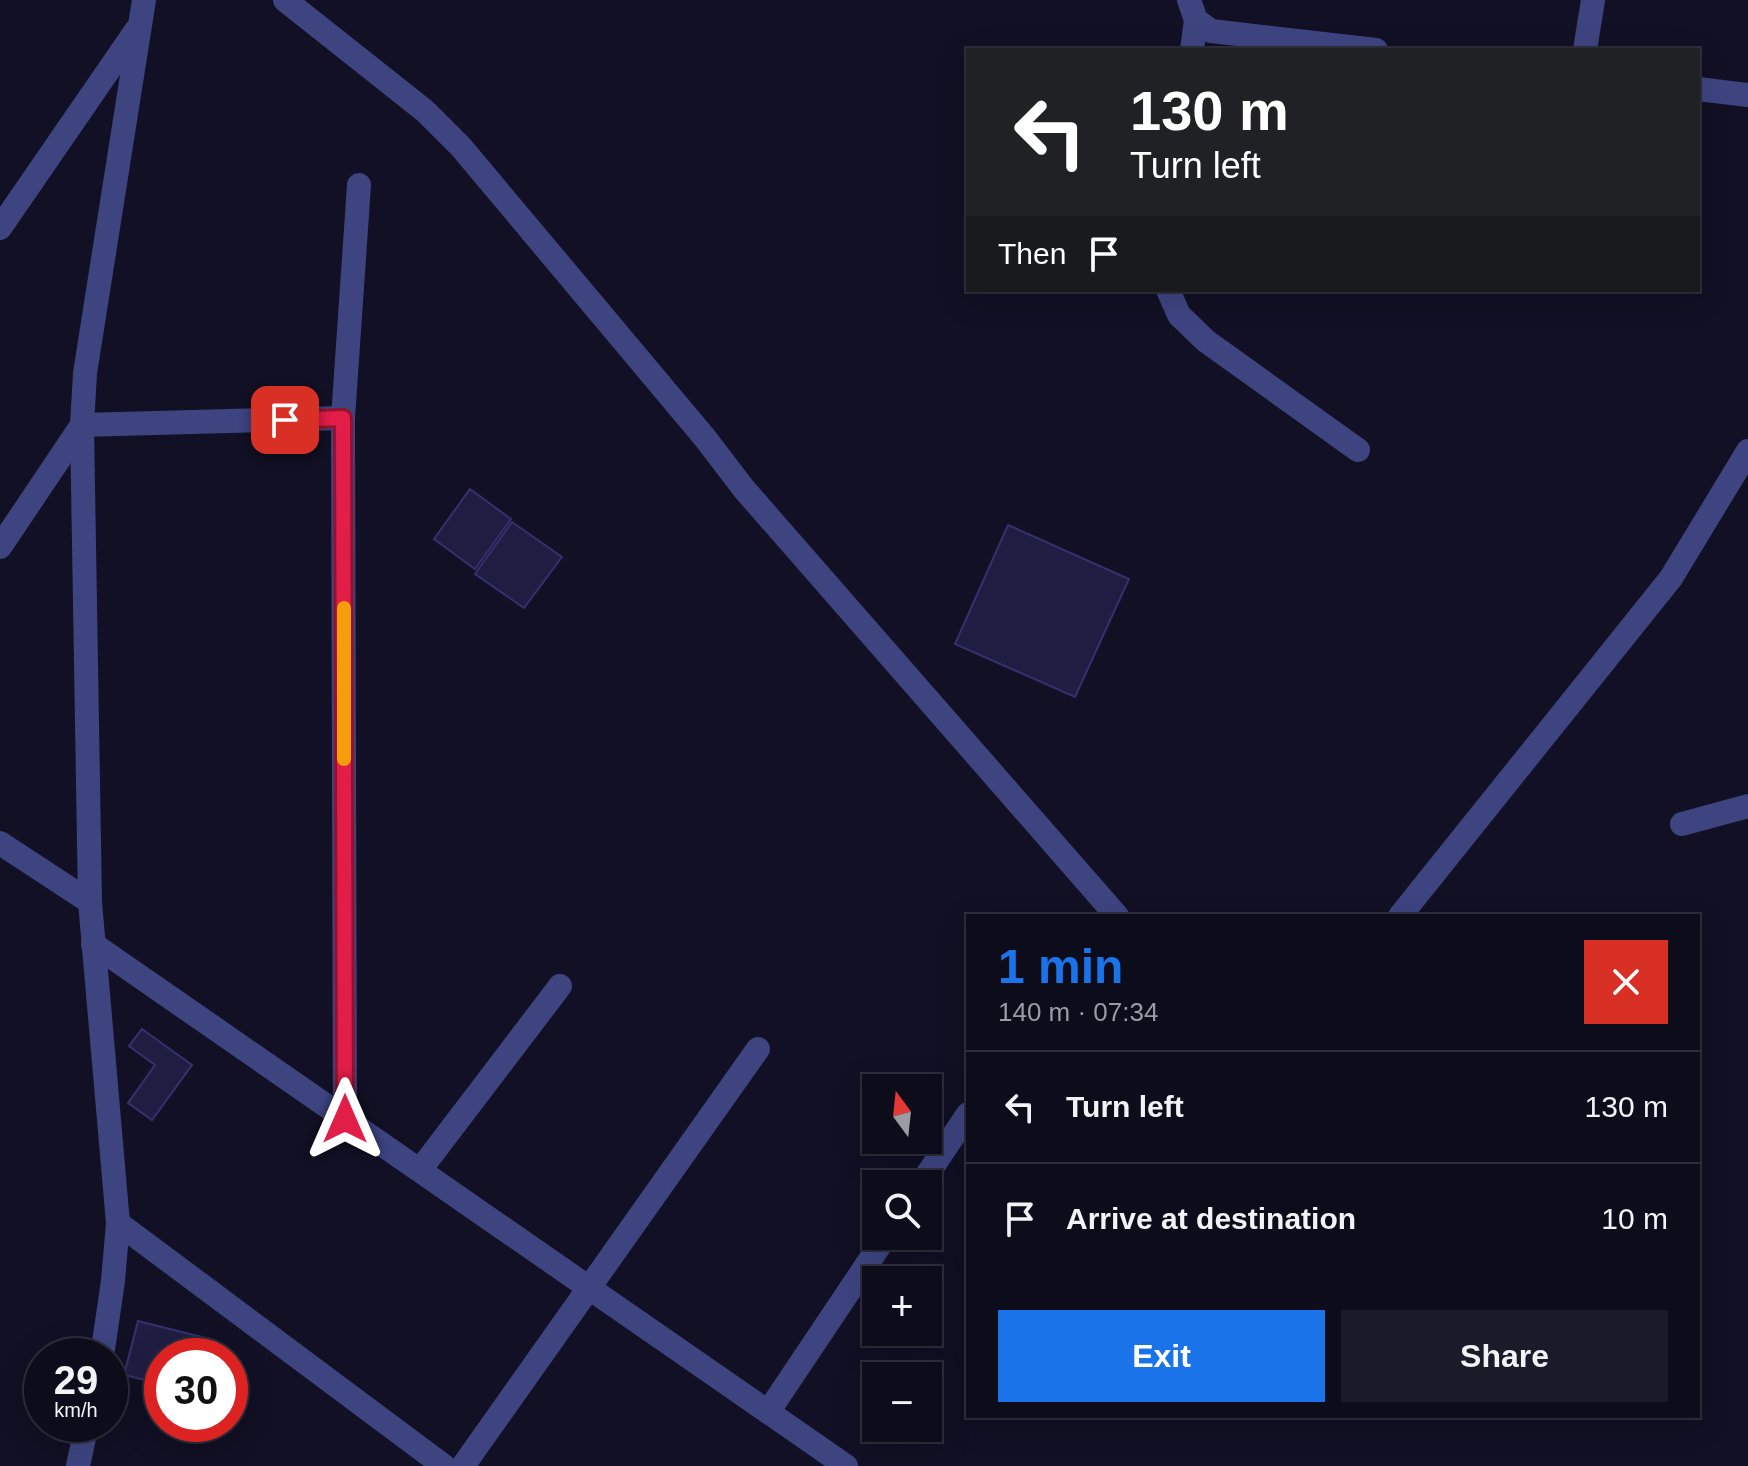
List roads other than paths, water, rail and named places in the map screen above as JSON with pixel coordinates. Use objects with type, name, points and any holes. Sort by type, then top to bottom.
[{"type":"street","points":[[105,1338],[118,1223],[90,902],[82,425],[85,373],[144,0]]},
{"type":"street","points":[[285,0],[425,111],[461,147],[705,438],[744,489],[1115,914]]},
{"type":"street","points":[[1585,48],[1593,0]]},
{"type":"street","points":[[1192,48],[1193,10]]},
{"type":"street","points":[[1193,10],[1211,31],[1359,48]]},
{"type":"street","points":[[0,228],[140,24]]},
{"type":"street","points":[[1700,89],[1748,95]]},
{"type":"street","points":[[345,1119],[343,418],[359,185]]},
{"type":"street","points":[[1169,292],[1179,315],[1206,341],[1358,450]]},
{"type":"street","points":[[82,425],[343,418]]},
{"type":"street","points":[[0,547],[82,425]]},
{"type":"street","points":[[1402,914],[1671,578],[1748,451]]},
{"type":"street","points":[[1682,824],[1748,806]]},
{"type":"street","points":[[0,843],[90,902]]},
{"type":"street","points":[[93,944],[846,1466]]},
{"type":"street","points":[[420,1170],[560,986]]},
{"type":"street","points":[[463,1466],[758,1049]]},
{"type":"street","points":[[930,1170],[966,1117]]},
{"type":"street","points":[[118,1223],[444,1466]]},
{"type":"street","points":[[768,1412],[877,1250]]},
{"type":"street","points":[[78,1466],[83,1442]]}]
